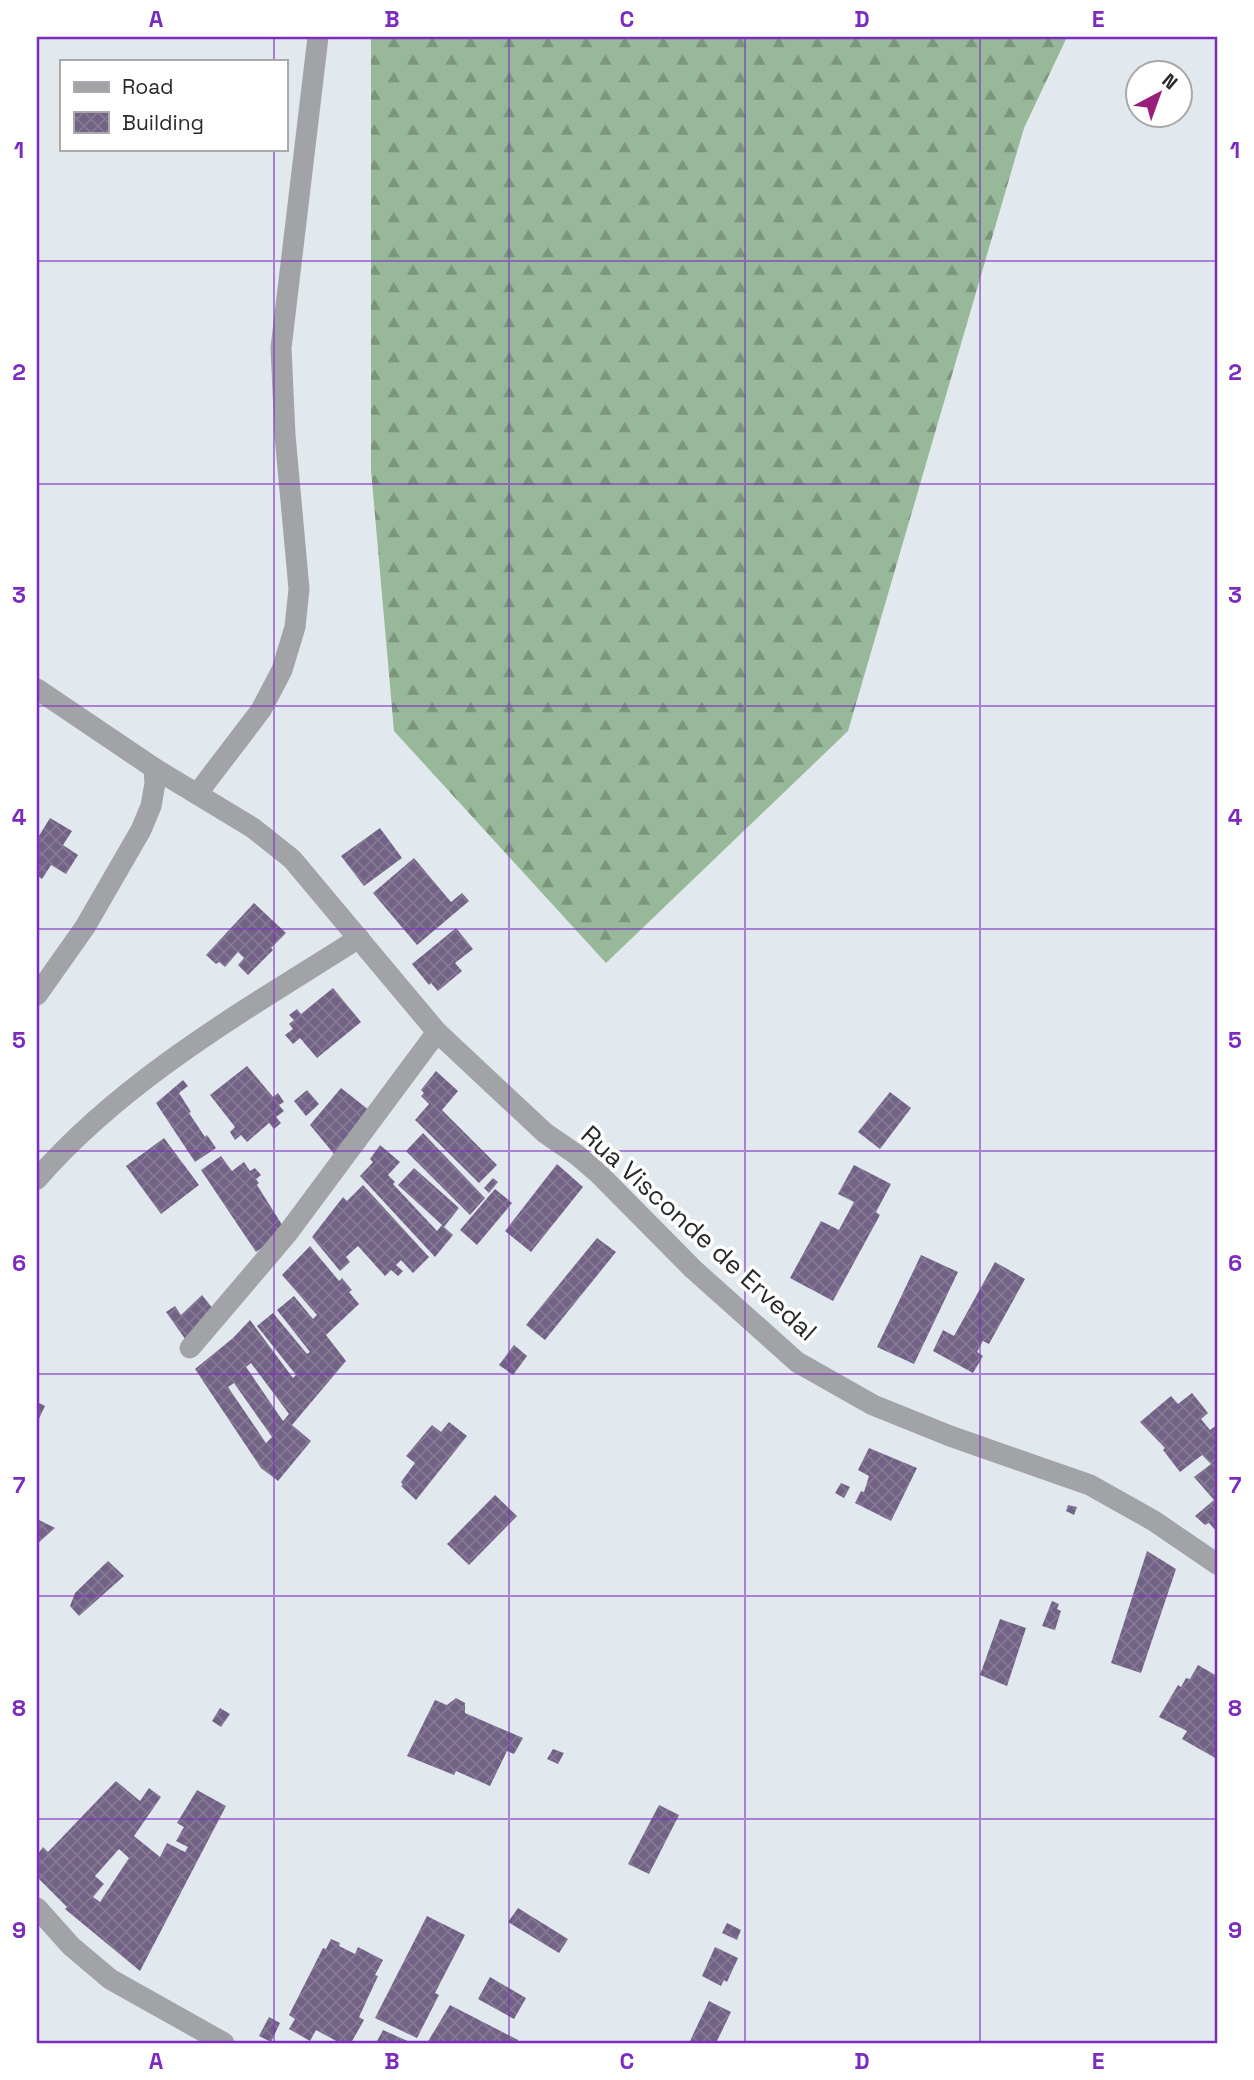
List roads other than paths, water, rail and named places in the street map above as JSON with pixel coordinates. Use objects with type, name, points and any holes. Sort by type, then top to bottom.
[{"type":"street","points":[[197,794],[261,710],[282,670],[295,627],[299,589],[285,435],[281,348],[318,37]]},
{"type":"street","name":"Rua Visconde de Ervedal","points":[[37,689],[154,768],[253,828],[292,859],[437,1032],[545,1133],[599,1174],[692,1269],[797,1362],[884,1410],[963,1441],[1090,1485],[1154,1521],[1217,1564]]},
{"type":"street","points":[[37,995],[85,926],[141,830],[151,806],[155,783],[154,768]]},
{"type":"street","points":[[37,1179],[90,1122],[167,1064],[359,938]]},
{"type":"street","points":[[190,1348],[287,1234],[437,1032]]},
{"type":"street","points":[[37,1908],[71,1946],[110,1979],[223,2043]]}]
